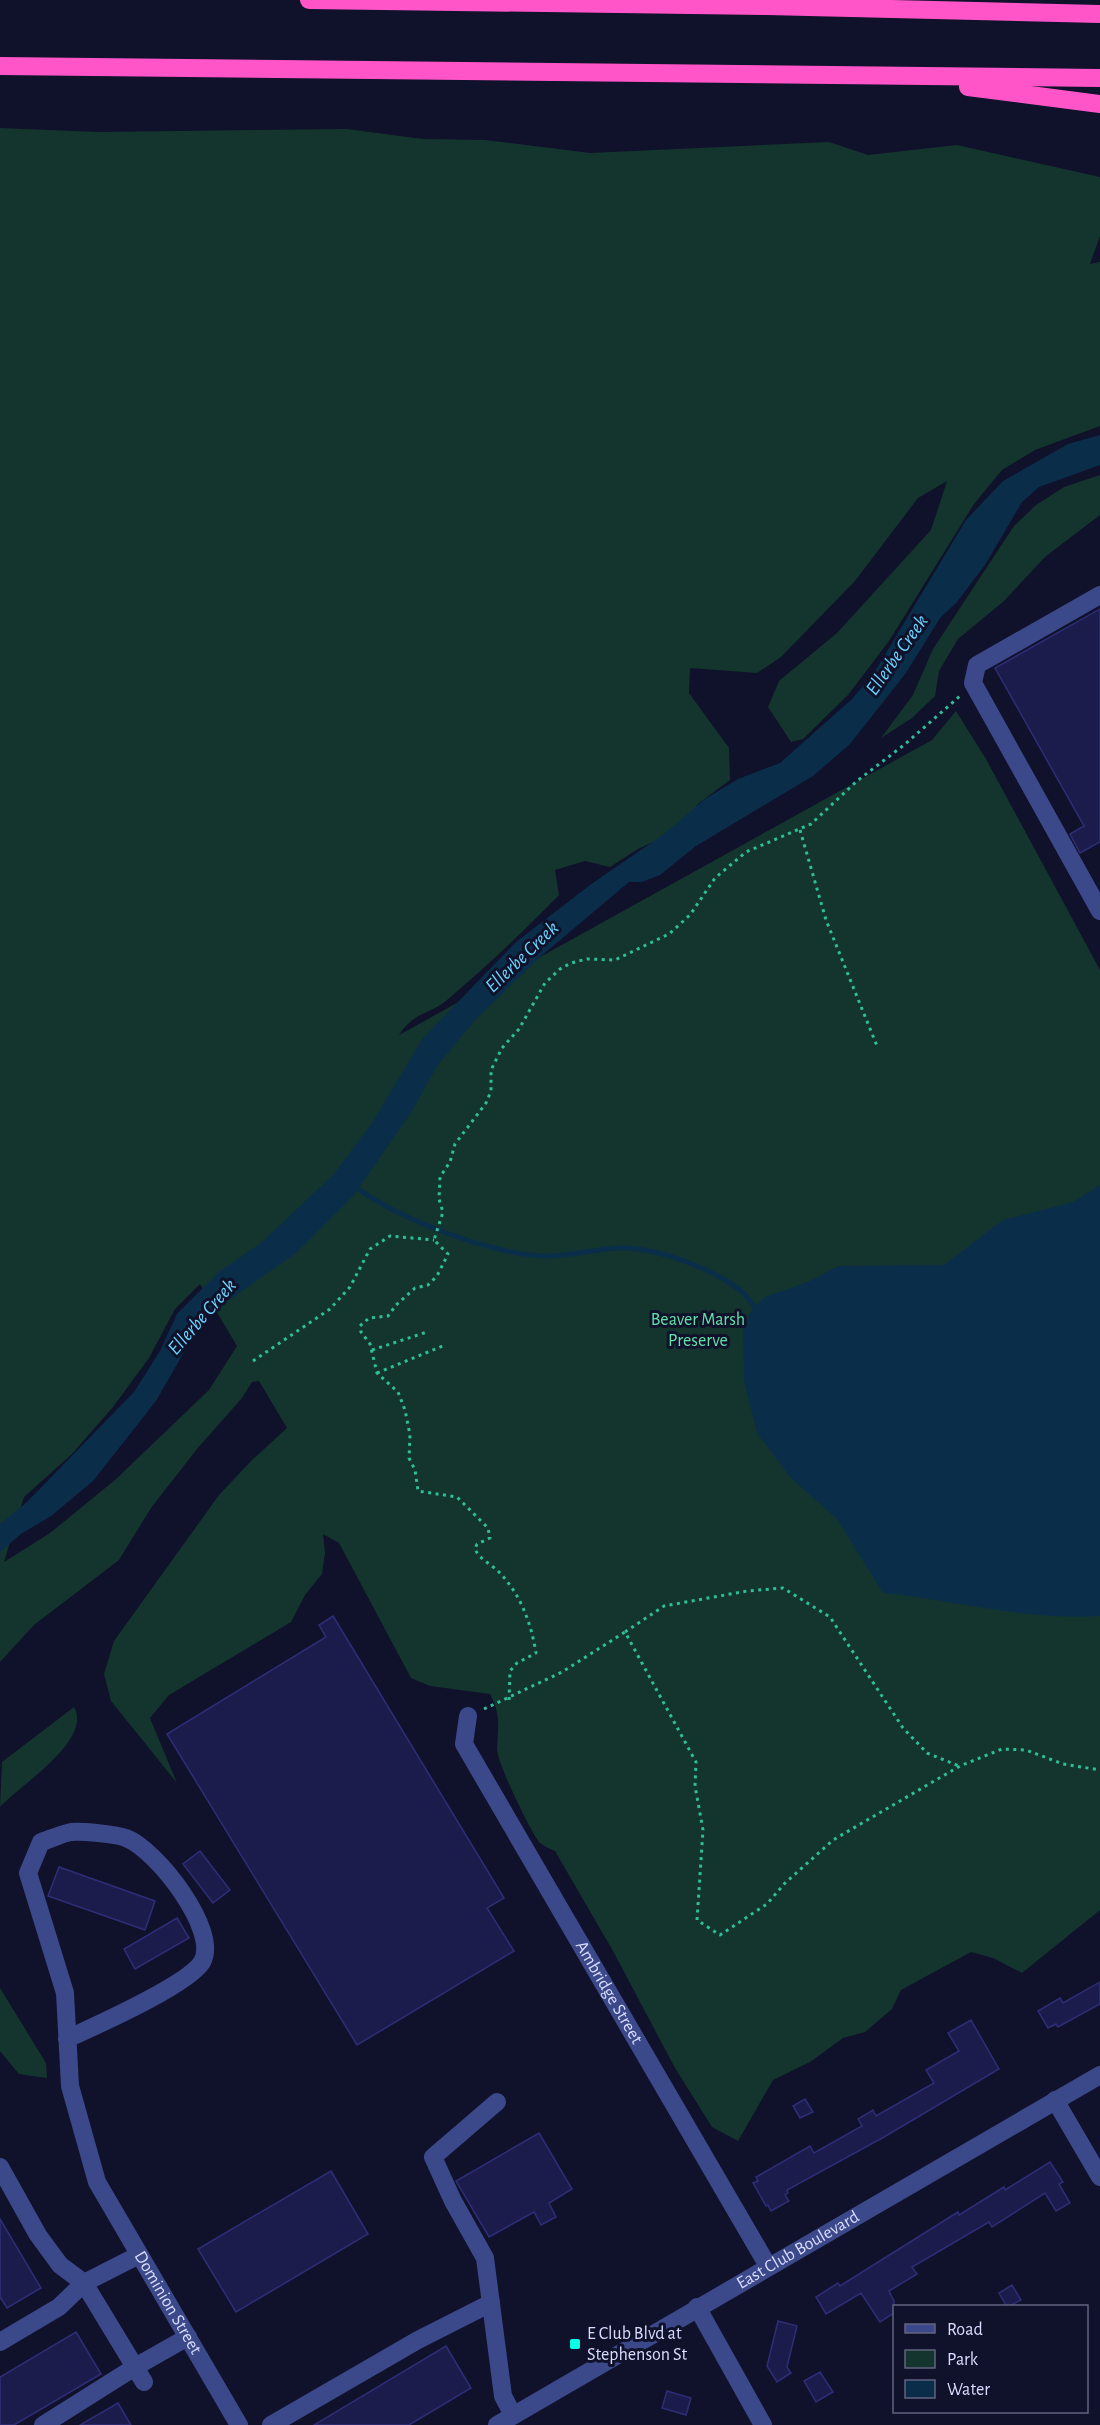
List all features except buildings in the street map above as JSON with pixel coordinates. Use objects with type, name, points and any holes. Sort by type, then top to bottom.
[{"type":"highway","points":[[309,0],[767,6],[1100,14]]},
{"type":"highway","points":[[767,6],[826,0]]},
{"type":"highway","points":[[0,66],[892,78],[1100,78]]},
{"type":"highway","points":[[892,78],[1100,104]]},
{"type":"street","points":[[1100,595],[977,665],[973,684],[1100,912]]},
{"type":"street","name":"Ambridge Street","points":[[468,1716],[465,1744],[768,2266]]},
{"type":"street","name":"Dominion Street","points":[[67,2039],[146,2001],[183,1979],[202,1963],[207,1944],[181,1892],[156,1857],[126,1838],[73,1832],[41,1842],[28,1873],[65,1993],[67,2039],[70,2086],[97,2182],[239,2425]]},
{"type":"street","name":"East Club Boulevard","points":[[497,2425],[1100,2075]]},
{"type":"street","points":[[1055,2100],[1100,2177]]},
{"type":"street","points":[[497,2102],[434,2157],[453,2201],[485,2258],[503,2396],[513,2415]]},
{"type":"street","points":[[0,2166],[38,2235],[60,2265],[84,2283],[140,2374]]},
{"type":"street","points":[[2,2336],[59,2307],[84,2283],[139,2255]]},
{"type":"street","points":[[270,2425],[418,2340],[491,2303]]},
{"type":"street","points":[[697,2307],[763,2425]]},
{"type":"street","points":[[43,2425],[140,2374],[188,2337]]},
{"type":"path","points":[[434,1240],[442,1212],[439,1199],[440,1177],[450,1162],[455,1144],[486,1102],[491,1091],[491,1071],[502,1048],[519,1029],[545,983],[560,969],[571,963],[587,959],[615,960],[669,934],[690,915],[715,878],[746,852],[773,838],[800,830],[811,824],[857,781],[948,708],[973,684]]},
{"type":"path","points":[[800,830],[826,920],[877,1046]]},
{"type":"path","points":[[253,1361],[330,1309],[351,1287],[370,1249],[390,1236],[434,1240],[448,1254],[437,1276],[428,1285],[415,1288],[396,1305],[388,1316],[369,1318],[360,1326],[372,1350],[377,1373],[398,1392],[405,1410],[410,1435],[409,1458],[415,1470],[418,1491],[457,1497],[488,1528],[490,1538],[477,1544],[475,1549],[500,1572],[524,1606],[531,1622],[536,1653],[517,1663],[510,1671],[509,1700]]},
{"type":"path","points":[[372,1350],[427,1332]]},
{"type":"path","points":[[377,1373],[445,1345]]},
{"type":"path","points":[[468,1716],[509,1700],[562,1672],[664,1606],[747,1591],[783,1588],[830,1617],[903,1728],[927,1753],[960,1766]]},
{"type":"path","points":[[625,1632],[696,1762],[695,1786],[704,1830],[696,1920],[720,1935],[767,1904],[785,1883],[833,1840],[960,1766],[1002,1749],[1026,1750],[1063,1764],[1100,1770]]},
{"type":"green space","name":"Beaver Marsh Preserve","points":[[0,128],[98,132],[347,129],[423,139],[485,140],[590,153],[829,142],[868,155],[957,145],[1100,177],[1100,236],[1090,264],[1100,262],[1100,426],[1035,450],[1002,470],[974,504],[889,641],[848,695],[803,739],[791,742],[768,707],[779,681],[837,633],[931,530],[947,481],[918,498],[855,581],[781,657],[757,673],[690,668],[689,693],[729,748],[730,780],[698,804],[681,829],[638,849],[610,867],[585,861],[555,870],[559,895],[462,988],[440,1005],[411,1021],[399,1035],[932,740],[956,711],[986,759],[1100,970],[1100,1910],[1022,1973],[993,1958],[971,1952],[901,1990],[892,2009],[865,2032],[843,2038],[810,2062],[773,2080],[738,2141],[712,2127],[675,2068],[613,1951],[555,1851],[539,1842],[521,1810],[498,1755],[497,1715],[490,1694],[430,1686],[411,1678],[339,1543],[323,1534],[325,1553],[322,1574],[305,1595],[291,1622],[169,1695],[150,1718],[177,1783],[111,1701],[104,1674],[114,1641],[219,1495],[287,1428],[259,1381],[252,1382],[242,1398],[197,1449],[151,1508],[119,1560],[34,1625],[0,1662]],"holes":[[[200,1284],[237,1346],[209,1390],[115,1480],[50,1533],[4,1562],[24,1497],[72,1454],[113,1407],[149,1358],[175,1309]]]},
{"type":"green space","points":[[1100,475],[1100,515],[1045,557],[1004,601],[958,639],[939,671],[935,696],[912,718],[881,738],[913,695],[933,649],[1014,526],[1036,505],[1064,487]]},
{"type":"green space","points":[[74,1707],[77,1720],[73,1733],[64,1747],[52,1761],[0,1807],[2,1762]]},
{"type":"green space","points":[[0,1988],[46,2063],[47,2078],[19,2074],[0,2051]]},
{"type":"water","name":"Ellerbe Creek","points":[[1100,435],[1100,465],[1039,487],[1022,502],[985,565],[957,602],[940,618],[906,673],[850,744],[813,776],[696,846],[660,875],[642,882],[629,882],[540,957],[476,1019],[437,1066],[412,1111],[354,1195],[296,1253],[218,1308],[200,1324],[156,1401],[93,1481],[51,1516],[21,1534],[0,1552],[0,1524],[27,1502],[134,1392],[160,1351],[177,1314],[219,1272],[262,1242],[334,1174],[372,1123],[423,1038],[516,942],[590,885],[664,834],[705,799],[738,779],[780,763],[852,699],[874,673],[966,520],[1003,481],[1068,444]]},
{"type":"water","points":[[1100,1185],[1100,1616],[1045,1616],[883,1593],[837,1519],[791,1478],[757,1433],[744,1381],[743,1325],[754,1307],[765,1297],[810,1281],[838,1266],[944,1265],[1003,1220],[1073,1202]]},
{"type":"waterway","points":[[353,1184],[370,1197],[417,1221],[498,1249],[523,1254],[556,1256],[632,1248],[669,1256],[720,1277],[743,1293],[759,1311]]},
{"type":"place","name":"E Club Blvd at Stephenson St","points":[[575,2344]]}]
